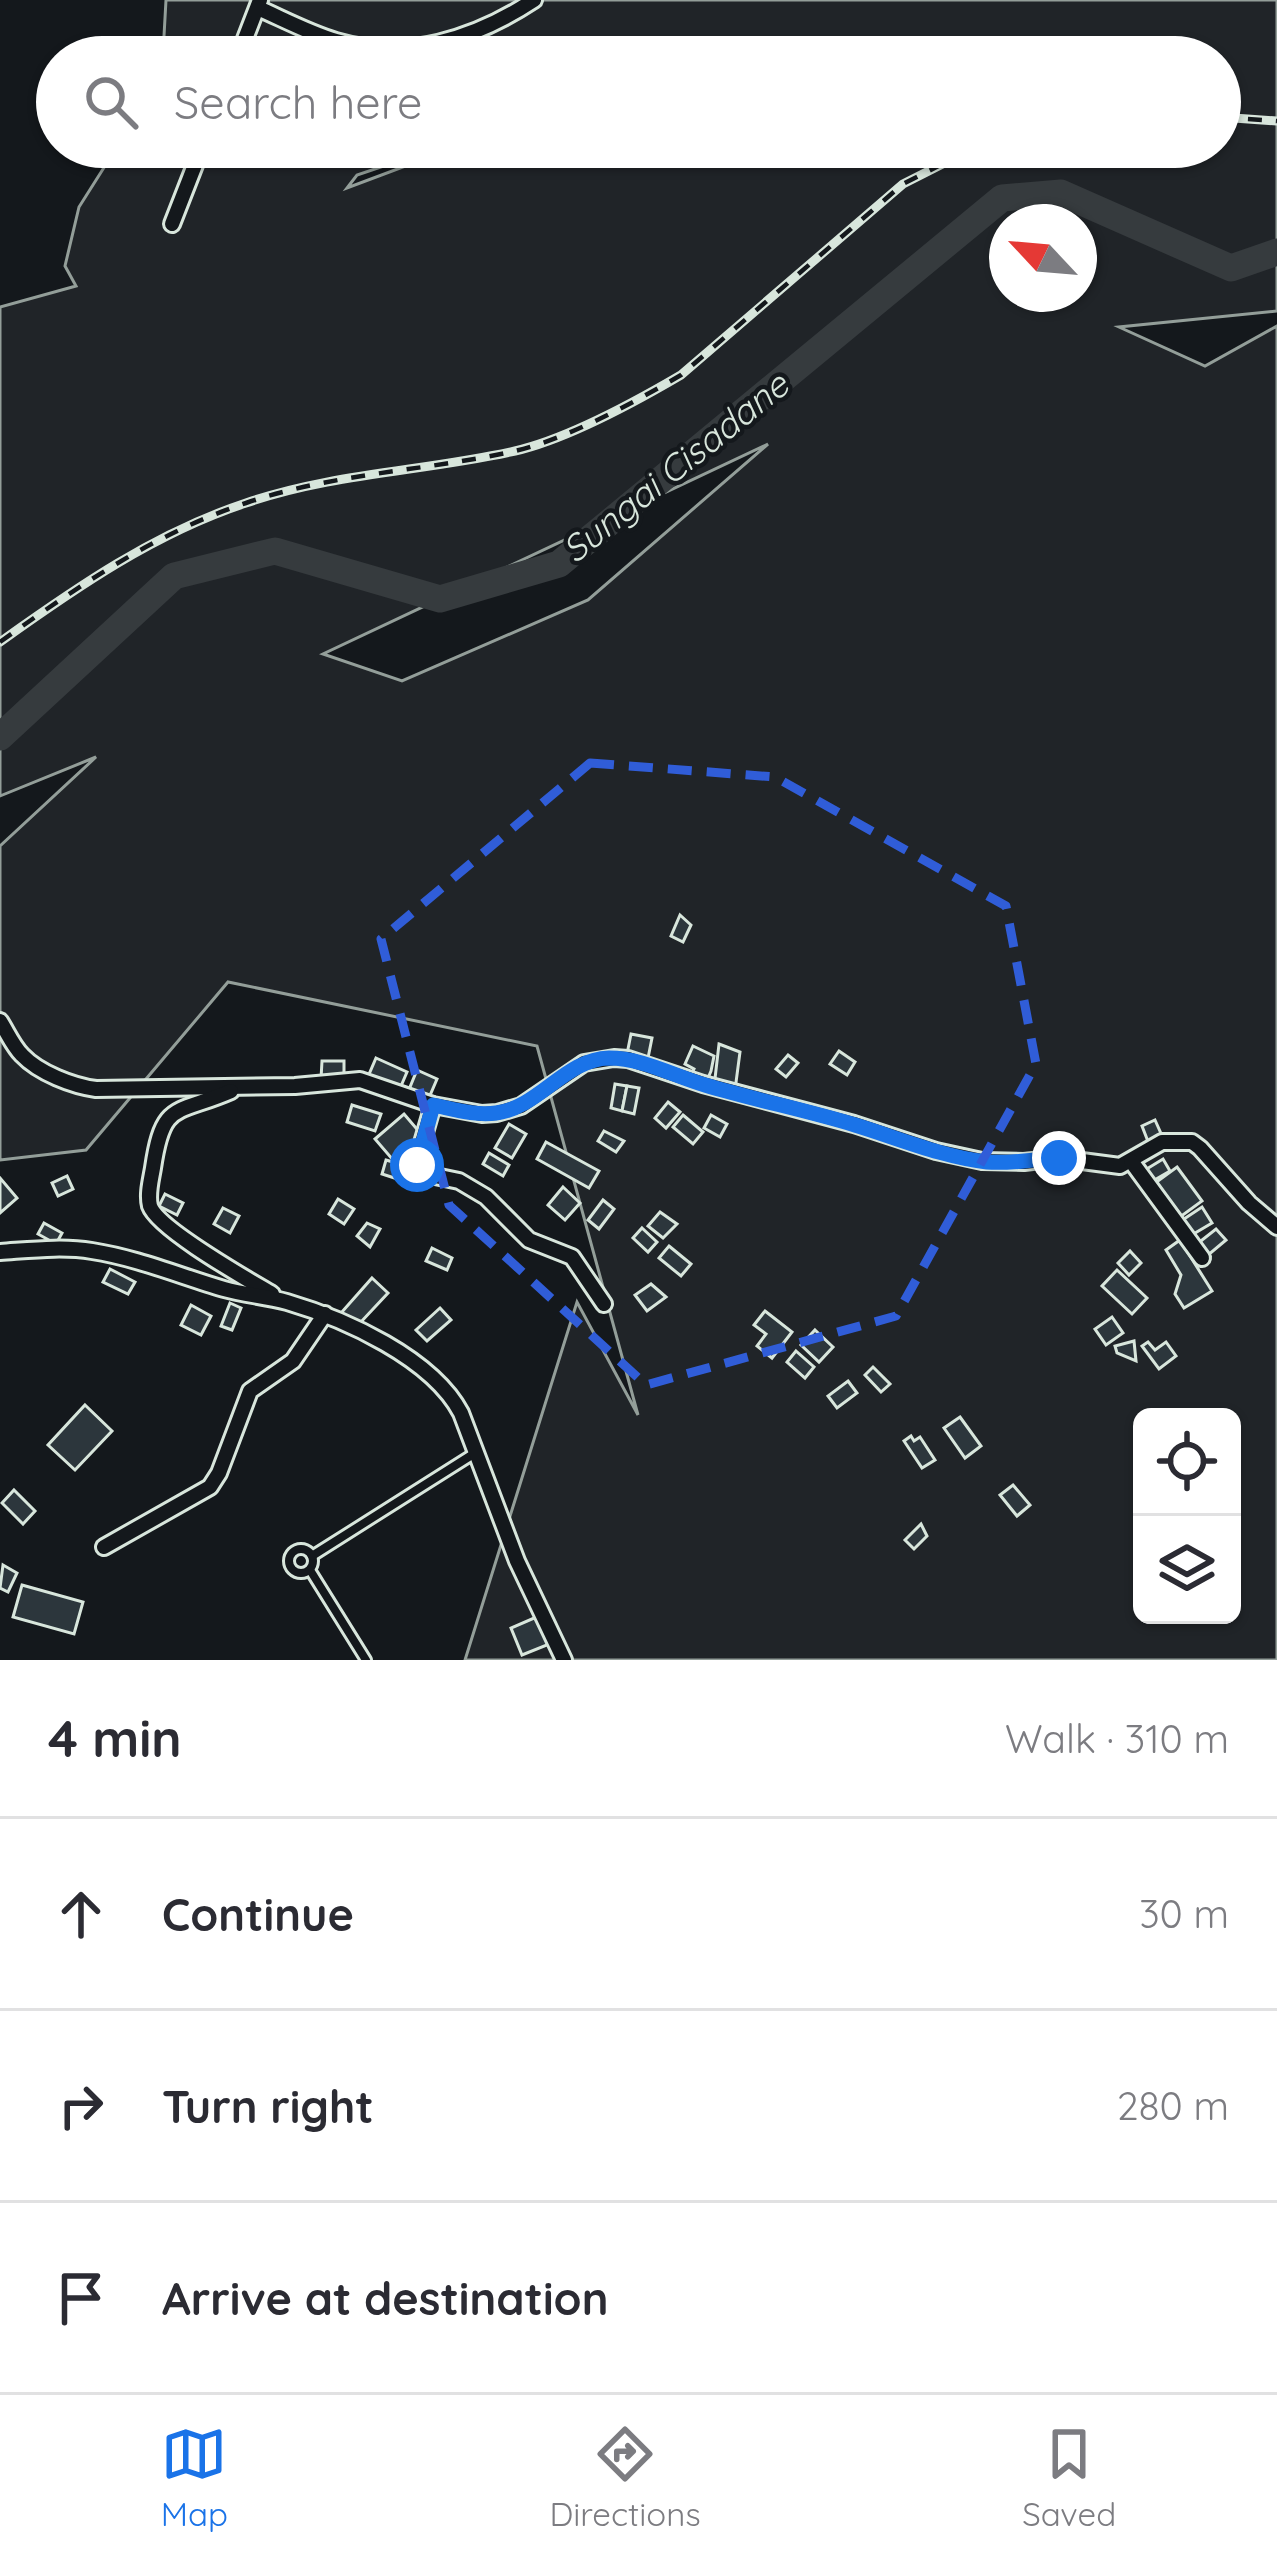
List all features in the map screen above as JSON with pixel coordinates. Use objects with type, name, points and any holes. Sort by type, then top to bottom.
[{"type":"street","points":[[456,36],[534,0]]},
{"type":"street","points":[[246,36],[259,4],[325,36]]},
{"type":"street","points":[[172,224],[194,168]]},
{"type":"street","points":[[0,1021],[34,1065],[80,1087],[96,1089],[360,1081],[433,1105],[482,1114],[521,1106],[584,1063],[614,1058],[982,1161],[1059,1158],[1120,1166],[1162,1142],[1192,1142],[1277,1227]]},
{"type":"street","points":[[240,1087],[174,1111],[158,1135],[148,1195],[156,1217],[281,1300]]},
{"type":"street","points":[[433,1105],[418,1168],[459,1181],[486,1197],[529,1240],[572,1257],[604,1304]]},
{"type":"street","points":[[1131,1161],[1202,1258]]},
{"type":"street","points":[[0,1252],[91,1251],[229,1291],[281,1300],[357,1328],[434,1376],[451,1394],[518,1561],[564,1660]]},
{"type":"street","points":[[104,1547],[210,1487],[250,1391],[293,1361],[325,1314]]},
{"type":"lane","points":[[312,1556],[476,1452]]},
{"type":"lane","points":[[300,1549],[312,1556],[313,1564],[303,1574],[290,1567],[293,1552],[300,1549]]},
{"type":"lane","points":[[310,1570],[366,1660]]},
{"type":"highlighted area","points":[[590,763],[775,777],[1006,906],[1036,1064],[896,1316],[646,1385],[449,1205],[381,939]]},
{"type":"shaded area","points":[[166,0],[1277,0],[1277,311],[1119,327],[1205,366],[1277,326],[1277,1660],[465,1660],[577,1302],[638,1415],[537,1046],[228,982],[86,1150],[0,1160],[0,846],[96,757],[0,796],[0,307],[76,286],[65,266],[79,207],[104,168],[378,168],[357,175],[347,188],[400,168],[1241,168],[1241,36],[164,36]],"holes":[[[768,444],[588,600],[402,681],[323,654]]]},
{"type":"building","points":[[680,915],[691,925],[683,942],[671,936]]},
{"type":"building","points":[[631,1034],[652,1038],[648,1058],[627,1054]]},
{"type":"building","points":[[719,1044],[740,1052],[735,1090],[714,1087]]},
{"type":"building","points":[[693,1046],[714,1056],[705,1085],[690,1078],[694,1069],[685,1064]]},
{"type":"building","points":[[839,1051],[855,1062],[847,1075],[830,1064]]},
{"type":"building","points":[[788,1055],[798,1063],[786,1077],[776,1069]]},
{"type":"building","points":[[376,1058],[407,1072],[398,1093],[367,1079]]},
{"type":"building","points":[[322,1061],[344,1061],[344,1080],[321,1079]]},
{"type":"building","points":[[417,1070],[437,1079],[428,1100],[408,1092]]},
{"type":"building","points":[[615,1084],[627,1086],[622,1111],[611,1108]]},
{"type":"building","points":[[627,1086],[639,1088],[634,1114],[622,1111]]},
{"type":"building","points":[[668,1102],[680,1112],[666,1128],[655,1118]]},
{"type":"building","points":[[352,1105],[381,1114],[375,1131],[347,1122]]},
{"type":"building","points":[[404,1114],[422,1135],[393,1160],[375,1139]]},
{"type":"building","points":[[683,1115],[703,1132],[693,1144],[673,1127]]},
{"type":"building","points":[[711,1115],[727,1124],[720,1137],[704,1128]]},
{"type":"building","points":[[1155,1120],[1163,1138],[1149,1144],[1142,1126]]},
{"type":"building","points":[[509,1124],[526,1134],[512,1158],[495,1148]]},
{"type":"building","points":[[604,1131],[624,1141],[616,1152],[598,1141]]},
{"type":"building","points":[[546,1142],[599,1171],[589,1188],[537,1159]]},
{"type":"building","points":[[489,1153],[509,1165],[503,1176],[483,1164]]},
{"type":"building","points":[[1163,1159],[1170,1171],[1151,1182],[1145,1170]]},
{"type":"building","points":[[386,1160],[417,1169],[413,1184],[382,1174]]},
{"type":"building","points":[[1177,1167],[1202,1201],[1176,1220],[1151,1186]]},
{"type":"building","points":[[67,1176],[73,1189],[58,1196],[52,1183]]},
{"type":"building","points":[[0,1178],[17,1198],[0,1213]]},
{"type":"building","points":[[563,1187],[580,1203],[565,1220],[548,1205]]},
{"type":"building","points":[[165,1194],[183,1203],[177,1215],[159,1206]]},
{"type":"building","points":[[338,1199],[354,1209],[344,1224],[329,1214]]},
{"type":"building","points":[[603,1200],[614,1209],[599,1229],[588,1220]]},
{"type":"building","points":[[1202,1207],[1212,1223],[1190,1236],[1181,1221]]},
{"type":"building","points":[[223,1208],[239,1216],[230,1233],[214,1224]]},
{"type":"building","points":[[660,1212],[677,1224],[663,1238],[648,1226]]},
{"type":"building","points":[[44,1223],[62,1233],[56,1244],[38,1234]]},
{"type":"building","points":[[367,1223],[380,1229],[370,1247],[357,1236]]},
{"type":"building","points":[[642,1228],[657,1242],[648,1252],[633,1238]]},
{"type":"building","points":[[1216,1229],[1226,1240],[1207,1256],[1197,1244]]},
{"type":"building","points":[[1180,1240],[1212,1291],[1184,1308],[1175,1294],[1181,1275],[1166,1250]]},
{"type":"building","points":[[669,1246],[691,1264],[681,1276],[659,1258]]},
{"type":"building","points":[[432,1248],[452,1258],[447,1270],[426,1261]]},
{"type":"building","points":[[1130,1251],[1141,1263],[1129,1275],[1118,1263]]},
{"type":"building","points":[[110,1269],[135,1282],[128,1294],[103,1282]]},
{"type":"building","points":[[1117,1270],[1147,1298],[1132,1314],[1102,1286]]},
{"type":"building","points":[[372,1278],[388,1293],[360,1323],[341,1313]]},
{"type":"building","points":[[651,1284],[666,1297],[647,1311],[635,1295]]},
{"type":"building","points":[[230,1303],[241,1308],[232,1330],[221,1326]]},
{"type":"building","points":[[191,1305],[211,1316],[201,1335],[181,1325]]},
{"type":"building","points":[[440,1308],[451,1320],[427,1341],[416,1330]]},
{"type":"building","points":[[765,1311],[792,1332],[772,1358],[757,1346],[766,1334],[754,1325]]},
{"type":"building","points":[[1112,1317],[1123,1333],[1106,1345],[1095,1329]]},
{"type":"building","points":[[815,1330],[833,1347],[819,1362],[801,1345]]},
{"type":"building","points":[[1134,1341],[1136,1361],[1117,1353],[1115,1346]]},
{"type":"building","points":[[1148,1342],[1155,1350],[1166,1342],[1176,1356],[1159,1369],[1142,1346]]},
{"type":"building","points":[[796,1351],[814,1367],[805,1378],[787,1362]]},
{"type":"building","points":[[873,1367],[890,1384],[881,1392],[865,1375]]},
{"type":"building","points":[[848,1381],[857,1393],[837,1408],[828,1396]]},
{"type":"building","points":[[85,1405],[112,1431],[75,1470],[48,1445]]},
{"type":"building","points":[[960,1417],[981,1446],[965,1458],[944,1428]]},
{"type":"building","points":[[911,1436],[914,1441],[920,1437],[935,1460],[922,1468],[904,1441]]},
{"type":"building","points":[[1013,1485],[1030,1505],[1017,1516],[1000,1495]]},
{"type":"building","points":[[14,1490],[35,1511],[23,1524],[2,1503]]},
{"type":"building","points":[[921,1524],[927,1536],[914,1549],[905,1540]]},
{"type":"building","points":[[3,1565],[17,1573],[8,1592],[0,1588]]},
{"type":"building","points":[[22,1585],[83,1602],[74,1634],[13,1617]]},
{"type":"building","points":[[541,1615],[552,1643],[522,1655],[511,1628]]},
{"type":"waterway","name":"Sungai Cisadane","points":[[0,737],[174,576],[275,551],[440,599],[559,564],[1002,198],[1061,193],[1231,268],[1277,252]]},
{"type":"railway","points":[[1241,118],[1277,121]]},
{"type":"railway","points":[[0,642],[118,563],[212,515],[312,485],[515,451],[622,408],[681,375],[903,184],[935,168]]},
{"type":"route","points":[[417,1165],[433,1105],[482,1114],[509,1110],[584,1063],[614,1058],[936,1151],[982,1161],[1059,1158]]}]
